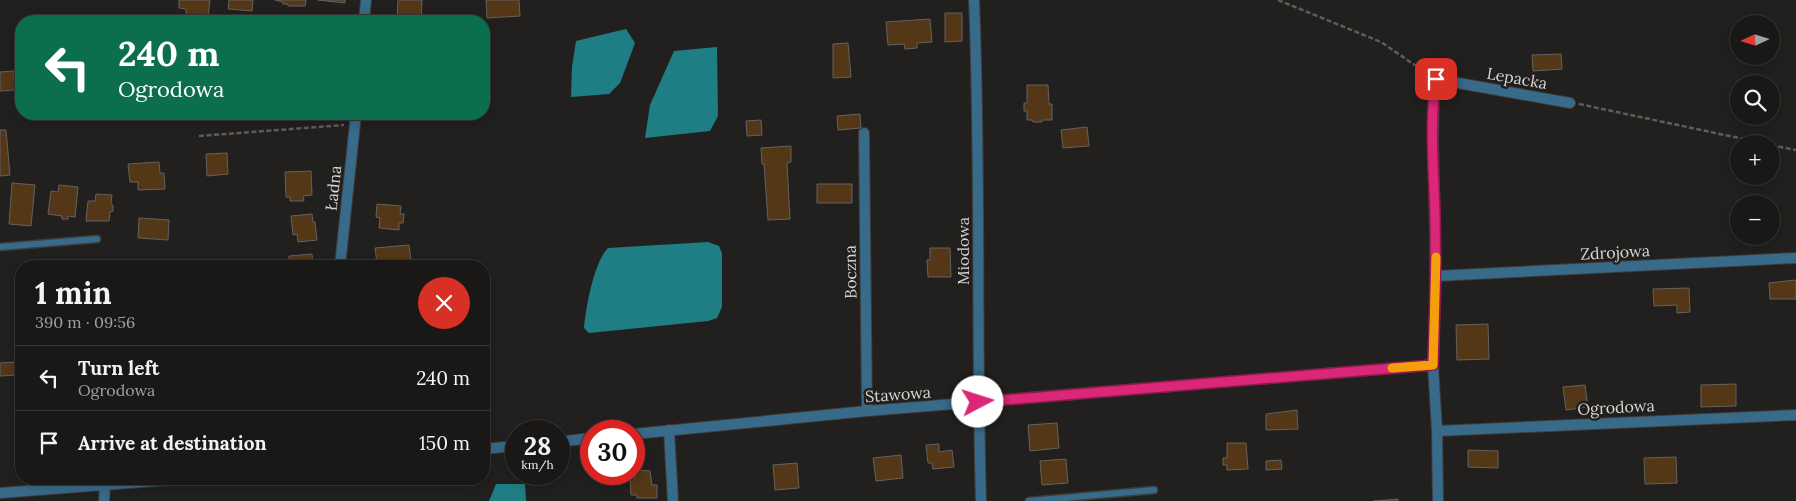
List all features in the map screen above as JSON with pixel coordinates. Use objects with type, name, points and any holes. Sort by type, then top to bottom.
[{"type":"street","points":[[365,15],[366,0]]},
{"type":"street","name":"Miodowa","points":[[974,0],[977,68],[978,402],[982,501]]},
{"type":"street","points":[[1436,79],[1433,140],[1436,276],[1433,365],[1437,431],[1438,501]]},
{"type":"street","name":"Lepacka","points":[[1436,79],[1570,103]]},
{"type":"street","name":"Ładna","points":[[341,260],[356,120]]},
{"type":"street","name":"Boczna","points":[[864,132],[867,411]]},
{"type":"street","name":"Zdrojowa","points":[[1436,276],[1795,258]]},
{"type":"street","name":"Stawowa","points":[[645,433],[867,411],[1433,365]]},
{"type":"street","name":"Ogrodowa","points":[[1437,431],[1796,415]]},
{"type":"street","points":[[669,430],[673,501]]},
{"type":"street","points":[[490,449],[505,447]]},
{"type":"street","points":[[0,493],[116,485]]},
{"type":"street","points":[[104,501],[105,486]]},
{"type":"lane","points":[[0,248],[97,239]]},
{"type":"lane","points":[[1029,501],[1154,490]]},
{"type":"path","points":[[1278,0],[1381,42],[1436,79]]},
{"type":"path","points":[[1570,103],[1730,136]]},
{"type":"path","points":[[199,136],[347,120]]},
{"type":"path","points":[[1780,146],[1796,150]]},
{"type":"water","points":[[626,29],[635,43],[620,83],[609,94],[571,97],[572,67],[576,41]]},
{"type":"water","points":[[717,47],[718,116],[710,131],[645,138],[650,105],[674,51]]},
{"type":"water","points":[[708,242],[719,246],[722,253],[722,307],[717,318],[708,321],[589,333],[584,328],[595,274],[608,248]]},
{"type":"water","points":[[496,484],[525,485],[526,501],[489,501]]},
{"type":"building","points":[[179,0],[210,0],[208,15],[186,15],[186,9],[179,8]]},
{"type":"building","points":[[229,0],[253,0],[252,11],[228,9]]},
{"type":"building","points":[[275,0],[306,0],[305,6],[288,6],[288,4]]},
{"type":"building","points":[[318,0],[345,0],[345,3]]},
{"type":"building","points":[[398,0],[422,0],[421,15],[397,15]]},
{"type":"building","points":[[486,0],[519,0],[520,16],[490,18],[490,15],[487,15]]},
{"type":"building","points":[[945,13],[962,13],[962,41],[945,42]]},
{"type":"building","points":[[930,19],[932,42],[917,43],[917,48],[905,49],[904,44],[888,45],[886,22]]},
{"type":"building","points":[[848,43],[851,77],[833,78],[833,44]]},
{"type":"building","points":[[1561,54],[1562,69],[1533,71],[1532,55]]},
{"type":"building","points":[[14,71],[15,90],[0,91],[0,72]]},
{"type":"building","points":[[1027,85],[1048,85],[1049,104],[1052,104],[1052,120],[1033,122],[1032,120],[1027,120],[1027,111],[1024,111],[1024,103],[1027,103]]},
{"type":"building","points":[[860,114],[861,128],[838,130],[837,116]]},
{"type":"building","points":[[761,120],[762,135],[747,136],[746,121]]},
{"type":"building","points":[[1087,127],[1089,146],[1063,148],[1061,130]]},
{"type":"building","points":[[0,130],[6,130],[10,175],[0,176]]},
{"type":"building","points":[[791,146],[791,162],[787,163],[790,219],[768,220],[761,148]]},
{"type":"building","points":[[227,153],[228,174],[207,176],[206,154]]},
{"type":"building","points":[[159,162],[160,173],[164,173],[165,189],[138,190],[138,182],[130,182],[128,164]]},
{"type":"building","points":[[311,171],[312,195],[303,196],[304,201],[290,201],[290,197],[286,197],[285,172]]},
{"type":"building","points":[[12,183],[35,185],[31,226],[9,224]]},
{"type":"building","points":[[817,184],[852,184],[852,203],[817,203]]},
{"type":"building","points":[[59,185],[78,187],[75,217],[68,216],[68,219],[62,219],[62,216],[48,214],[51,191],[58,192]]},
{"type":"building","points":[[96,194],[112,195],[113,211],[110,212],[109,221],[86,221],[88,201],[95,201]]},
{"type":"building","points":[[377,204],[401,206],[400,214],[404,214],[403,223],[399,223],[399,230],[379,228],[380,218],[376,217]]},
{"type":"building","points":[[312,214],[317,240],[298,242],[297,234],[293,235],[291,216]]},
{"type":"building","points":[[139,218],[169,220],[168,240],[138,238]]},
{"type":"building","points":[[409,245],[411,260],[377,260],[375,248]]},
{"type":"building","points":[[930,248],[950,248],[951,277],[928,277],[927,260],[930,260]]},
{"type":"building","points":[[312,254],[312,260],[289,260],[289,256]]},
{"type":"building","points":[[1796,280],[1796,299],[1770,299],[1769,283]]},
{"type":"building","points":[[1689,288],[1690,312],[1677,313],[1677,305],[1654,306],[1653,289]]},
{"type":"building","points":[[1488,324],[1489,359],[1457,360],[1456,325]]},
{"type":"building","points":[[15,362],[15,375],[0,376],[0,363]]},
{"type":"building","points":[[1736,384],[1736,406],[1701,407],[1701,385]]},
{"type":"building","points":[[1585,385],[1588,407],[1566,410],[1563,387]]},
{"type":"building","points":[[1297,410],[1298,429],[1266,430],[1266,414]]},
{"type":"building","points":[[1057,423],[1059,448],[1030,451],[1028,425]]},
{"type":"building","points":[[1227,443],[1246,443],[1248,469],[1227,470],[1227,465],[1223,465],[1223,458],[1227,458]]},
{"type":"building","points":[[939,444],[939,452],[952,450],[954,467],[933,469],[932,463],[928,463],[926,445]]},
{"type":"building","points":[[1468,450],[1498,451],[1498,468],[1468,467]]},
{"type":"building","points":[[901,455],[903,478],[876,481],[873,458]]},
{"type":"building","points":[[1676,457],[1677,483],[1645,484],[1644,458]]},
{"type":"building","points":[[1066,459],[1068,483],[1042,485],[1040,461]]},
{"type":"building","points":[[1281,460],[1282,469],[1266,470],[1266,461]]},
{"type":"building","points":[[797,463],[799,488],[775,490],[773,465]]},
{"type":"building","points":[[645,471],[650,471],[652,485],[657,485],[657,498],[637,498],[637,495],[631,495],[630,485],[645,485]]},
{"type":"building","points":[[1398,499],[1398,501],[1374,501]]},
{"type":"slow traffic","points":[[1392,368],[1433,365],[1436,257]]},
{"type":"route","points":[[978,402],[1433,365],[1436,276],[1433,140],[1436,79]]}]
